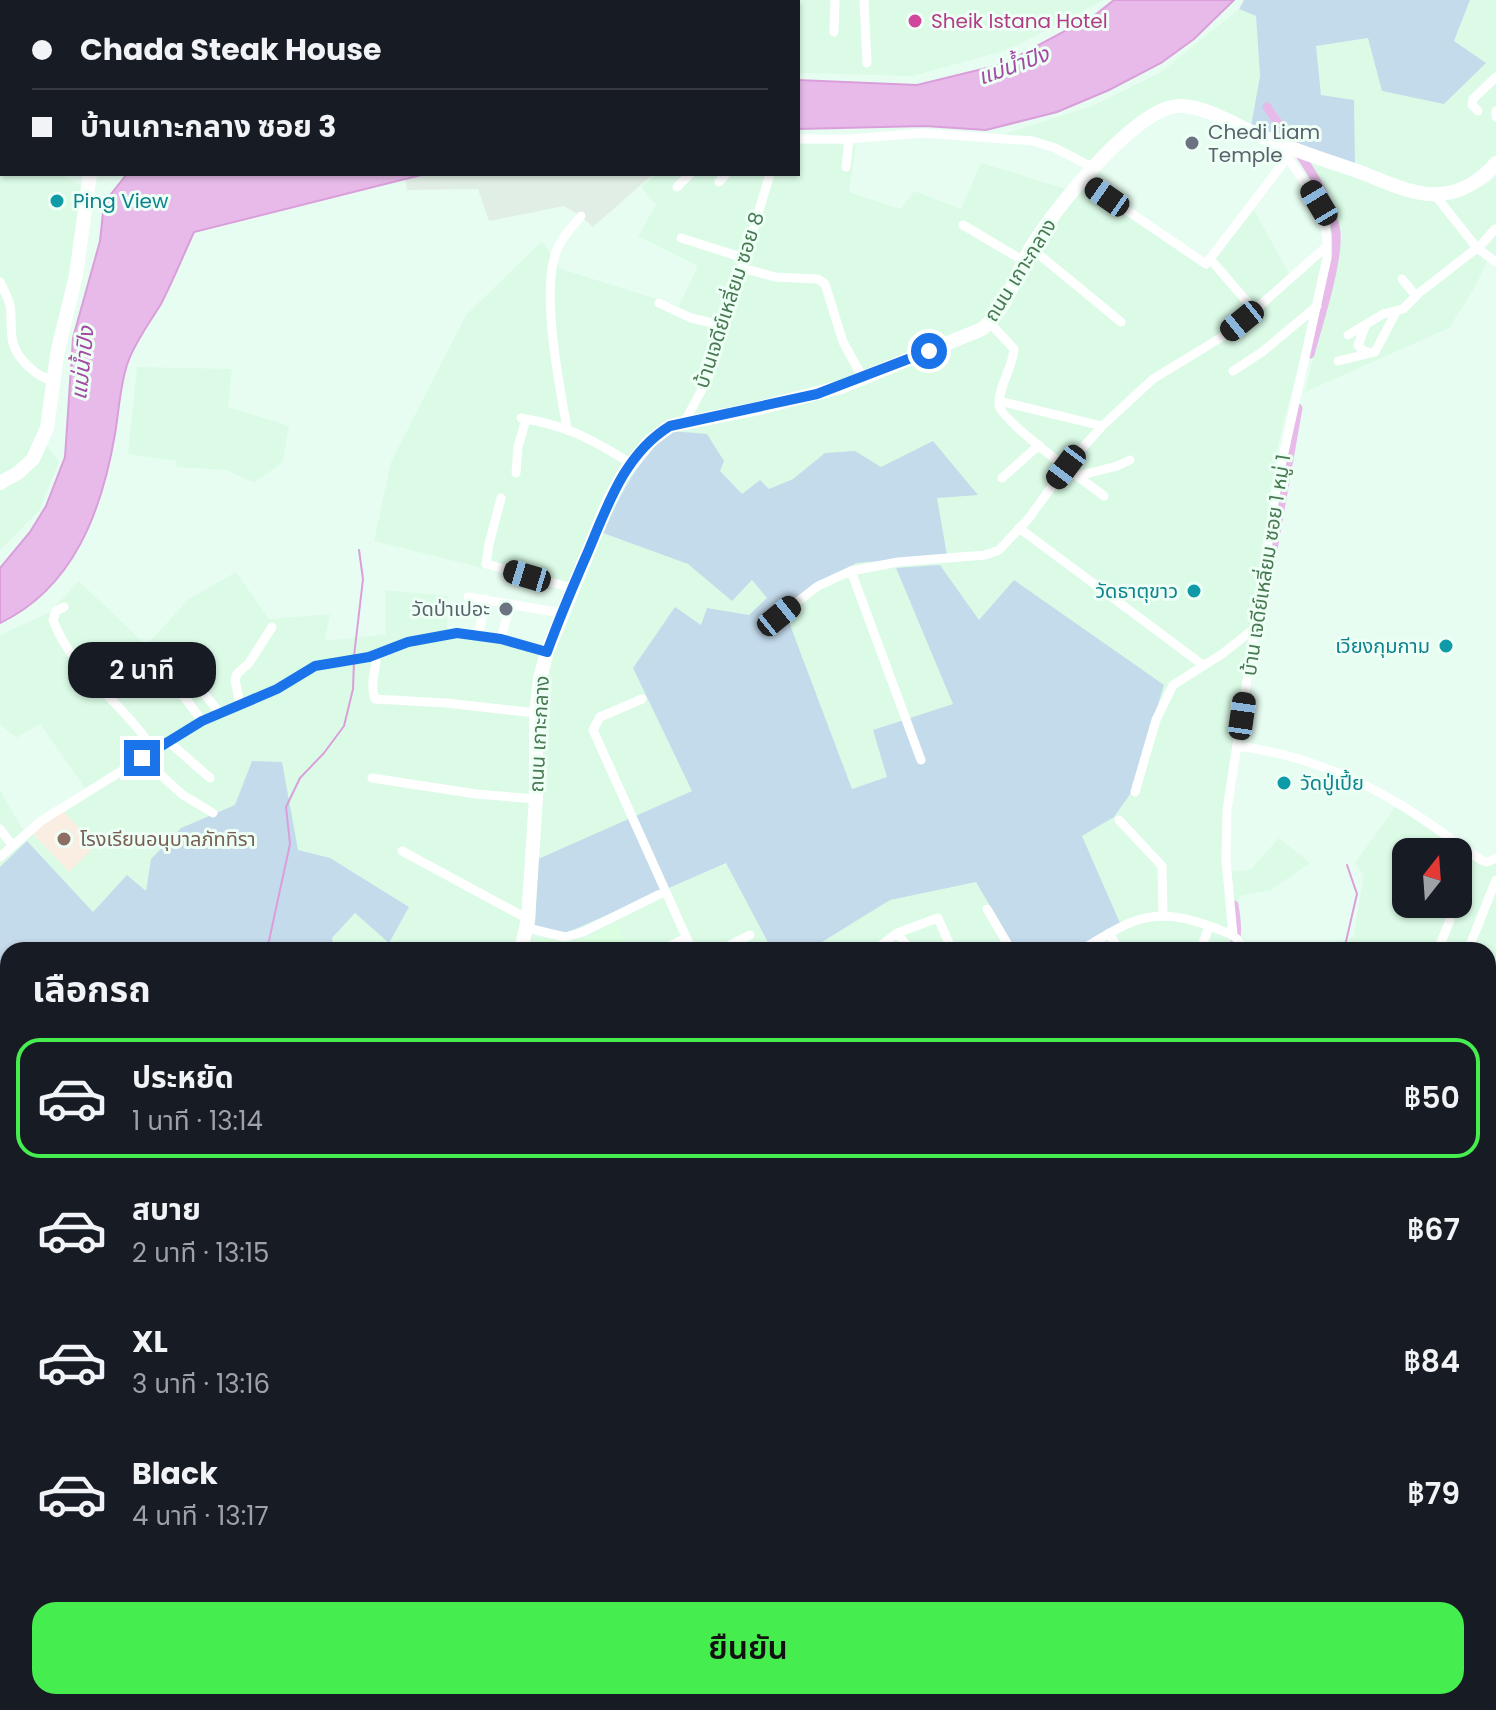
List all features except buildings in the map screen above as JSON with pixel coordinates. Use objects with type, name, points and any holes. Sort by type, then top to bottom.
[{"type":"street","points":[[834,32],[835,0]]},
{"type":"street","points":[[864,0],[867,63]]},
{"type":"street","points":[[1478,111],[1472,105],[1473,99],[1496,77]]},
{"type":"street","name":"ถนน เกาะกลาง","points":[[523,942],[527,924],[536,799],[536,713],[547,652],[608,503],[630,463],[658,434],[670,426],[817,394],[973,335],[990,323],[1027,254],[1092,167],[1156,113],[1178,105],[1203,111],[1279,144],[1398,186],[1435,195]]},
{"type":"street","points":[[1496,111],[1496,117]]},
{"type":"street","points":[[800,139],[923,133],[1033,141],[1055,148],[1092,167]]},
{"type":"street","points":[[846,167],[849,139]]},
{"type":"street","name":"บ้าน เจดีย์เหลี่ยม ซอย 1 หมู่ 1","points":[[1237,941],[1226,860],[1227,810],[1240,746],[1277,484],[1317,306],[1327,246],[1327,231],[1319,203],[1279,144]]},
{"type":"street","points":[[1208,262],[1287,158]]},
{"type":"street","points":[[1435,195],[1471,184],[1496,163]]},
{"type":"street","points":[[0,483],[24,468],[38,451],[47,428],[61,335],[76,275],[90,176]]},
{"type":"street","points":[[677,187],[688,176]]},
{"type":"street","name":"บ้านเจดีย์เหลี่ยม ซอย 8","points":[[684,424],[709,376],[769,176]]},
{"type":"street","points":[[1082,180],[1208,262],[1255,311]]},
{"type":"street","points":[[1435,195],[1477,248],[1496,262]]},
{"type":"street","points":[[567,428],[552,324],[552,275],[556,252],[581,216]]},
{"type":"street","points":[[963,225],[1027,254],[1121,322]]},
{"type":"street","points":[[1348,335],[1383,314],[1403,309],[1477,248],[1495,229]]},
{"type":"street","points":[[681,238],[775,277],[818,279],[825,284],[843,342],[863,378]]},
{"type":"street","points":[[779,616],[809,592],[851,571],[898,562],[985,555],[999,550],[1102,426],[1153,379],[1230,332],[1327,246]]},
{"type":"street","points":[[1402,279],[1416,296]]},
{"type":"street","points":[[0,282],[10,303],[13,342],[17,352],[32,369],[53,381]]},
{"type":"street","points":[[659,303],[691,318],[725,326]]},
{"type":"street","points":[[1233,371],[1262,352],[1317,306]]},
{"type":"street","points":[[1338,361],[1375,352],[1396,312]]},
{"type":"street","points":[[990,323],[1014,349],[999,401],[1002,411],[1039,445],[1104,496]]},
{"type":"street","points":[[1367,324],[1358,345],[1363,351],[1372,353]]},
{"type":"street","points":[[696,401],[704,420]]},
{"type":"street","points":[[999,401],[1102,426]]},
{"type":"street","points":[[516,473],[523,418],[584,435],[630,463]]},
{"type":"street","points":[[1002,478],[1039,445]]},
{"type":"street","points":[[1078,476],[1130,460]]},
{"type":"street","points":[[501,498],[486,564],[572,588]]},
{"type":"street","points":[[1019,528],[1203,665]]},
{"type":"street","points":[[851,571],[921,760]]},
{"type":"street","points":[[468,597],[561,613]]},
{"type":"street","points":[[480,628],[485,599]]},
{"type":"street","points":[[501,639],[510,604]]},
{"type":"street","points":[[64,607],[53,615],[56,628],[89,676],[146,738],[154,751]]},
{"type":"street","points":[[240,704],[235,680],[237,674],[249,663],[272,627]]},
{"type":"street","points":[[1135,792],[1164,698],[1173,685],[1255,628]]},
{"type":"street","points":[[0,857],[41,821],[202,721],[277,689],[315,666],[352,660],[408,642],[457,633],[501,639],[547,652]]},
{"type":"street","points":[[376,654],[371,683],[375,699],[536,713]]},
{"type":"street","points":[[145,659],[174,683],[202,721]]},
{"type":"street","points":[[177,660],[219,712]]},
{"type":"street","points":[[642,699],[600,717],[593,730],[688,942]]},
{"type":"street","points":[[169,742],[210,778]]},
{"type":"street","points":[[1240,746],[1277,751],[1369,787],[1400,804],[1481,860],[1495,863]]},
{"type":"street","points":[[142,758],[183,795],[213,813]]},
{"type":"street","points":[[372,778],[476,794],[536,799]]},
{"type":"street","points":[[1119,820],[1162,866],[1163,915]]},
{"type":"street","points":[[0,829],[12,845]]},
{"type":"street","points":[[402,851],[527,924],[565,937],[583,932],[664,892]]},
{"type":"street","points":[[1471,942],[1496,880]]},
{"type":"street","points":[[987,909],[1006,942]]},
{"type":"street","points":[[1094,942],[1131,921],[1163,915],[1209,926],[1237,941]]},
{"type":"street","points":[[885,942],[897,933],[938,918],[948,942]]},
{"type":"street","points":[[1441,942],[1450,920]]},
{"type":"street","points":[[1204,942],[1209,926]]},
{"type":"street","points":[[897,933],[904,942]]},
{"type":"street","points":[[1109,933],[1114,942]]},
{"type":"street","points":[[736,942],[750,935]]},
{"type":"street","points":[[678,942],[686,938]]},
{"type":"shaded area","points":[[800,0],[1104,0],[1010,49],[913,76],[800,73]]},
{"type":"shaded area","points":[[1244,0],[1470,0],[1454,41],[1486,63],[1444,104],[1382,91],[1368,38],[1316,46],[1321,95],[1354,100],[1355,166],[1251,126],[1260,76],[1256,16],[1239,9]]},
{"type":"shaded area","points":[[1470,0],[1496,0],[1496,156],[1480,175],[1449,190],[1412,185],[1355,166],[1321,95],[1315,46],[1368,38],[1454,41]]},
{"type":"shaded area","points":[[1239,9],[1256,16],[1260,76],[1251,126],[1181,99],[1158,109],[1083,182],[1206,268],[1254,210],[1293,281],[1325,251],[1316,299],[1278,444],[1250,636],[1225,873],[1251,869],[1279,838],[1310,863],[1271,890],[1239,896],[1241,933],[1246,942],[0,942],[0,790],[23,830],[85,788],[40,724],[16,738],[0,724],[0,635],[50,612],[79,581],[146,645],[189,599],[236,572],[269,619],[330,614],[325,641],[386,634],[385,590],[448,596],[447,629],[544,646],[567,589],[374,541],[391,462],[466,315],[542,241],[561,269],[679,306],[698,266],[638,236],[656,205],[641,187],[654,176],[800,176],[800,143],[856,145],[849,192],[901,209],[914,191],[961,209],[981,163],[1070,190],[1092,164],[1004,134],[1092,106],[1161,72]]},
{"type":"shaded area","points":[[1305,160],[1453,199],[1490,182],[1496,176],[1496,267],[1488,261],[1449,328],[1305,392],[1342,235],[1327,195]]},
{"type":"shaded area","points":[[0,176],[64,176],[83,187],[73,268],[53,336],[39,437],[59,461],[39,511],[0,550]]},
{"type":"shaded area","points":[[405,176],[651,176],[593,227],[564,206],[489,221],[478,189],[407,190]]},
{"type":"shaded area","points":[[137,367],[232,369],[228,407],[289,426],[283,462],[254,483],[227,470],[175,467],[176,461],[128,454]]},
{"type":"shaded area","points":[[671,431],[707,434],[724,461],[720,471],[742,494],[760,480],[769,489],[793,479],[825,453],[855,451],[881,467],[933,441],[978,495],[937,498],[947,555],[857,563],[813,584],[784,609],[852,789],[887,777],[873,730],[953,704],[896,568],[940,565],[979,620],[1014,580],[1164,685],[1131,793],[1114,817],[1082,836],[1120,923],[1087,942],[1011,942],[976,882],[890,900],[822,942],[768,942],[726,863],[566,933],[535,927],[538,859],[692,791],[633,668],[675,607],[701,625],[707,608],[749,615],[767,598],[752,580],[732,601],[688,564],[603,533],[639,466]]},
{"type":"shaded area","points":[[252,761],[282,762],[298,850],[330,858],[409,907],[390,942],[355,913],[332,938],[333,942],[0,942],[0,867],[27,841],[93,912],[127,875],[146,891],[151,859],[181,828],[235,805]]},
{"type":"shaded area","points":[[1396,806],[1445,838],[1392,838],[1392,918],[1472,918],[1472,855],[1487,865],[1496,862],[1496,942],[1335,942],[1353,938],[1364,875],[1355,863]]},
{"type":"shaded area","name":"โรงเรียนอนุบาลภัททิรา","points":[[63,811],[96,845],[69,872],[31,832]]},
{"type":"shaded area","points":[[617,924],[625,942],[576,942]]},
{"type":"shaded area","points":[[539,938],[561,942],[538,942]]},
{"type":"water","name":"แม่น้ำปิง","points":[[1114,0],[1234,0],[1194,39],[1161,63],[1057,112],[986,130],[925,126],[800,129],[800,80],[917,85],[1003,64],[1095,15]]},
{"type":"water","name":"แม่น้ำปิง","points":[[125,176],[417,176],[194,232],[161,304],[128,362],[102,491],[80,544],[47,589],[26,608],[0,623],[0,568],[30,532],[46,506],[65,457],[73,338],[100,241],[104,203]]},
{"type":"waterway","points":[[1267,107],[1318,183],[1336,232],[1331,275],[1310,354]]},
{"type":"waterway","points":[[1263,606],[1298,408]]},
{"type":"waterway","points":[[354,656],[363,579],[359,550]]},
{"type":"waterway","points":[[269,942],[290,844],[286,807],[300,778],[344,726],[353,689],[354,662]]},
{"type":"waterway","points":[[1346,942],[1357,894],[1347,865]]},
{"type":"waterway","points":[[1234,905],[1235,942]]},
{"type":"place","name":"Sheik Istana Hotel","points":[[915,21]]},
{"type":"place","name":"Chedi Liam Temple","points":[[1192,143]]},
{"type":"place","name":"Ping View","points":[[57,201]]},
{"type":"place","name":"วัดธาตุขาว","points":[[1194,591]]},
{"type":"place","name":"วัดป่าเปอะ","points":[[506,609]]},
{"type":"place","name":"เวียงกุมกาม","points":[[1446,646]]},
{"type":"place","name":"วัดปู่เปี้ย","points":[[1284,783]]},
{"type":"place","name":"โรงเรียนอนุบาลภัททิรา","points":[[64,839]]},
{"type":"route","points":[[142,758],[202,721],[277,689],[315,666],[369,657],[408,642],[457,633],[501,639],[547,652],[608,503],[630,463],[658,434],[670,426],[841,387],[929,351]]}]
